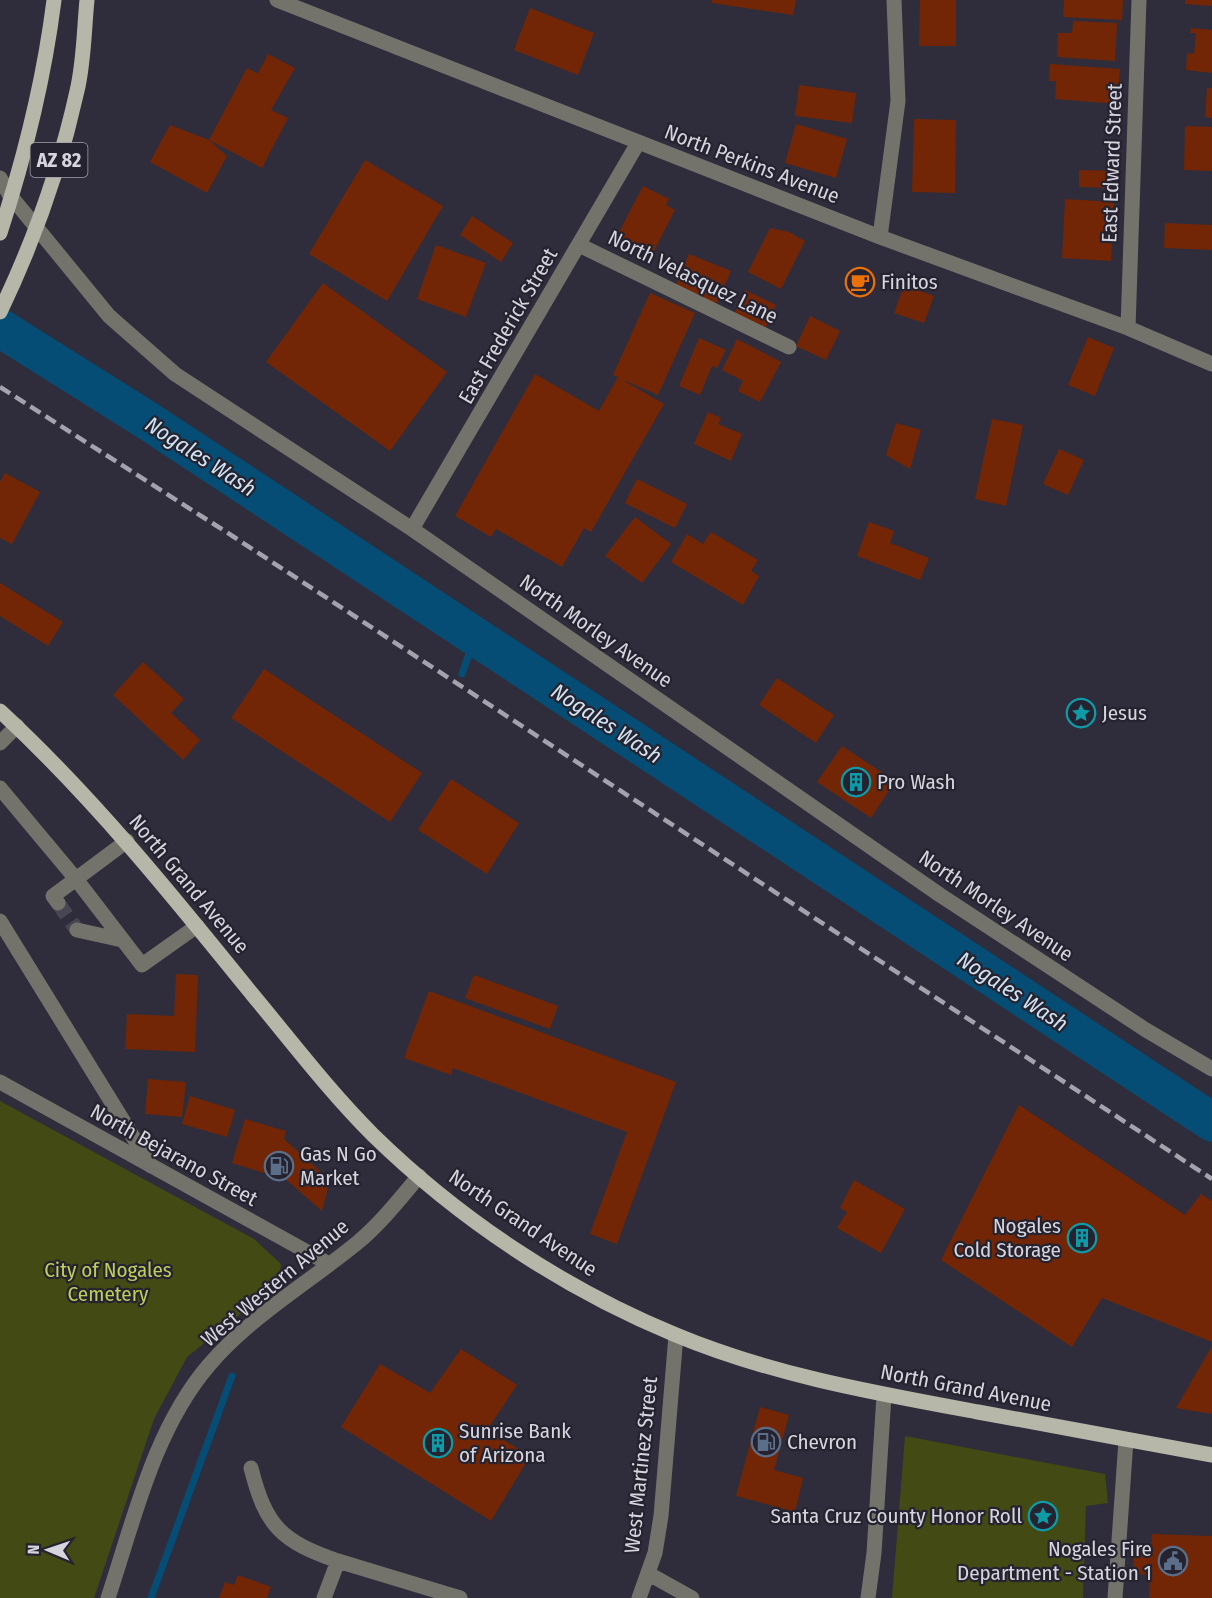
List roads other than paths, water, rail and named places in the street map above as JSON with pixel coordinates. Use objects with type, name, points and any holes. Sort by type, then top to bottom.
[{"type":"main road","name":"AZ 82","points":[[0,232],[23,160],[48,50],[54,0]]},
{"type":"main road","name":"AZ 82","points":[[0,312],[24,260],[51,188],[78,90],[87,0]]},
{"type":"main road","name":"North Grand Avenue","points":[[0,711],[127,841],[328,1087],[373,1134],[419,1176],[471,1218],[543,1266],[607,1303],[676,1335],[813,1380],[1212,1455]]},
{"type":"street","name":"North Perkins Avenue","points":[[277,0],[300,5],[638,143],[880,237],[1128,328],[1212,364]]},
{"type":"street","points":[[880,237],[898,100],[894,0]]},
{"type":"street","name":"East Edward Street","points":[[1128,328],[1139,0]]},
{"type":"street","name":"East Frederick Street","points":[[412,529],[638,143]]},
{"type":"street","name":"North Morley Avenue","points":[[0,178],[9,194],[109,316],[175,374],[412,529],[940,895],[1146,1030],[1212,1069]]},
{"type":"street","name":"North Velasquez Lane","points":[[579,245],[789,347]]},
{"type":"street","points":[[0,743],[17,726]]},
{"type":"street","points":[[0,788],[142,965],[197,926]]},
{"type":"street","points":[[58,903],[53,896],[127,841]]},
{"type":"street","points":[[0,921],[153,1168]]},
{"type":"street","points":[[77,930],[122,940]]},
{"type":"street","name":"North Bejarano Street","points":[[0,1082],[329,1264]]},
{"type":"street","name":"West Western Avenue","points":[[108,1598],[148,1478],[170,1427],[190,1390],[209,1365],[234,1339],[359,1242],[419,1176]]},
{"type":"street","name":"West Martinez Street","points":[[639,1598],[649,1574],[661,1516],[676,1335]]},
{"type":"street","points":[[868,1598],[874,1553],[884,1395]]},
{"type":"street","points":[[1115,1598],[1126,1440]]},
{"type":"street","points":[[251,1468],[259,1500],[275,1528],[303,1549],[460,1598]]},
{"type":"street","points":[[324,1598],[338,1561]]},
{"type":"street","points":[[649,1574],[692,1598]]},
{"type":"waterway","name":"Nogales Wash","points":[[0,328],[148,421],[1212,1122]]},
{"type":"waterway","points":[[462,674],[475,637]]},
{"type":"waterway","points":[[151,1598],[232,1376]]},
{"type":"tunnel","points":[[58,903],[77,930]]},
{"type":"railway","points":[[0,387],[234,537],[1212,1179]]},
{"type":"place","name":"Finitos","points":[[860,282]]},
{"type":"place","name":"Jesus","points":[[1081,713]]},
{"type":"place","name":"Pro Wash","points":[[856,782]]},
{"type":"place","name":"Gas N Go Market","points":[[279,1166]]},
{"type":"place","name":"Nogales Cold Storage","points":[[1082,1238]]},
{"type":"place","name":"Chevron","points":[[766,1442]]},
{"type":"place","name":"Sunrise Bank of Arizona","points":[[438,1443]]},
{"type":"place","name":"Santa Cruz County Honor Roll","points":[[1043,1516]]},
{"type":"place","name":"Nogales Fire Department - Station 1","points":[[1173,1561]]},
{"type":"park label","name":"City of Nogales Cemetery","points":[[108,1282]]}]
